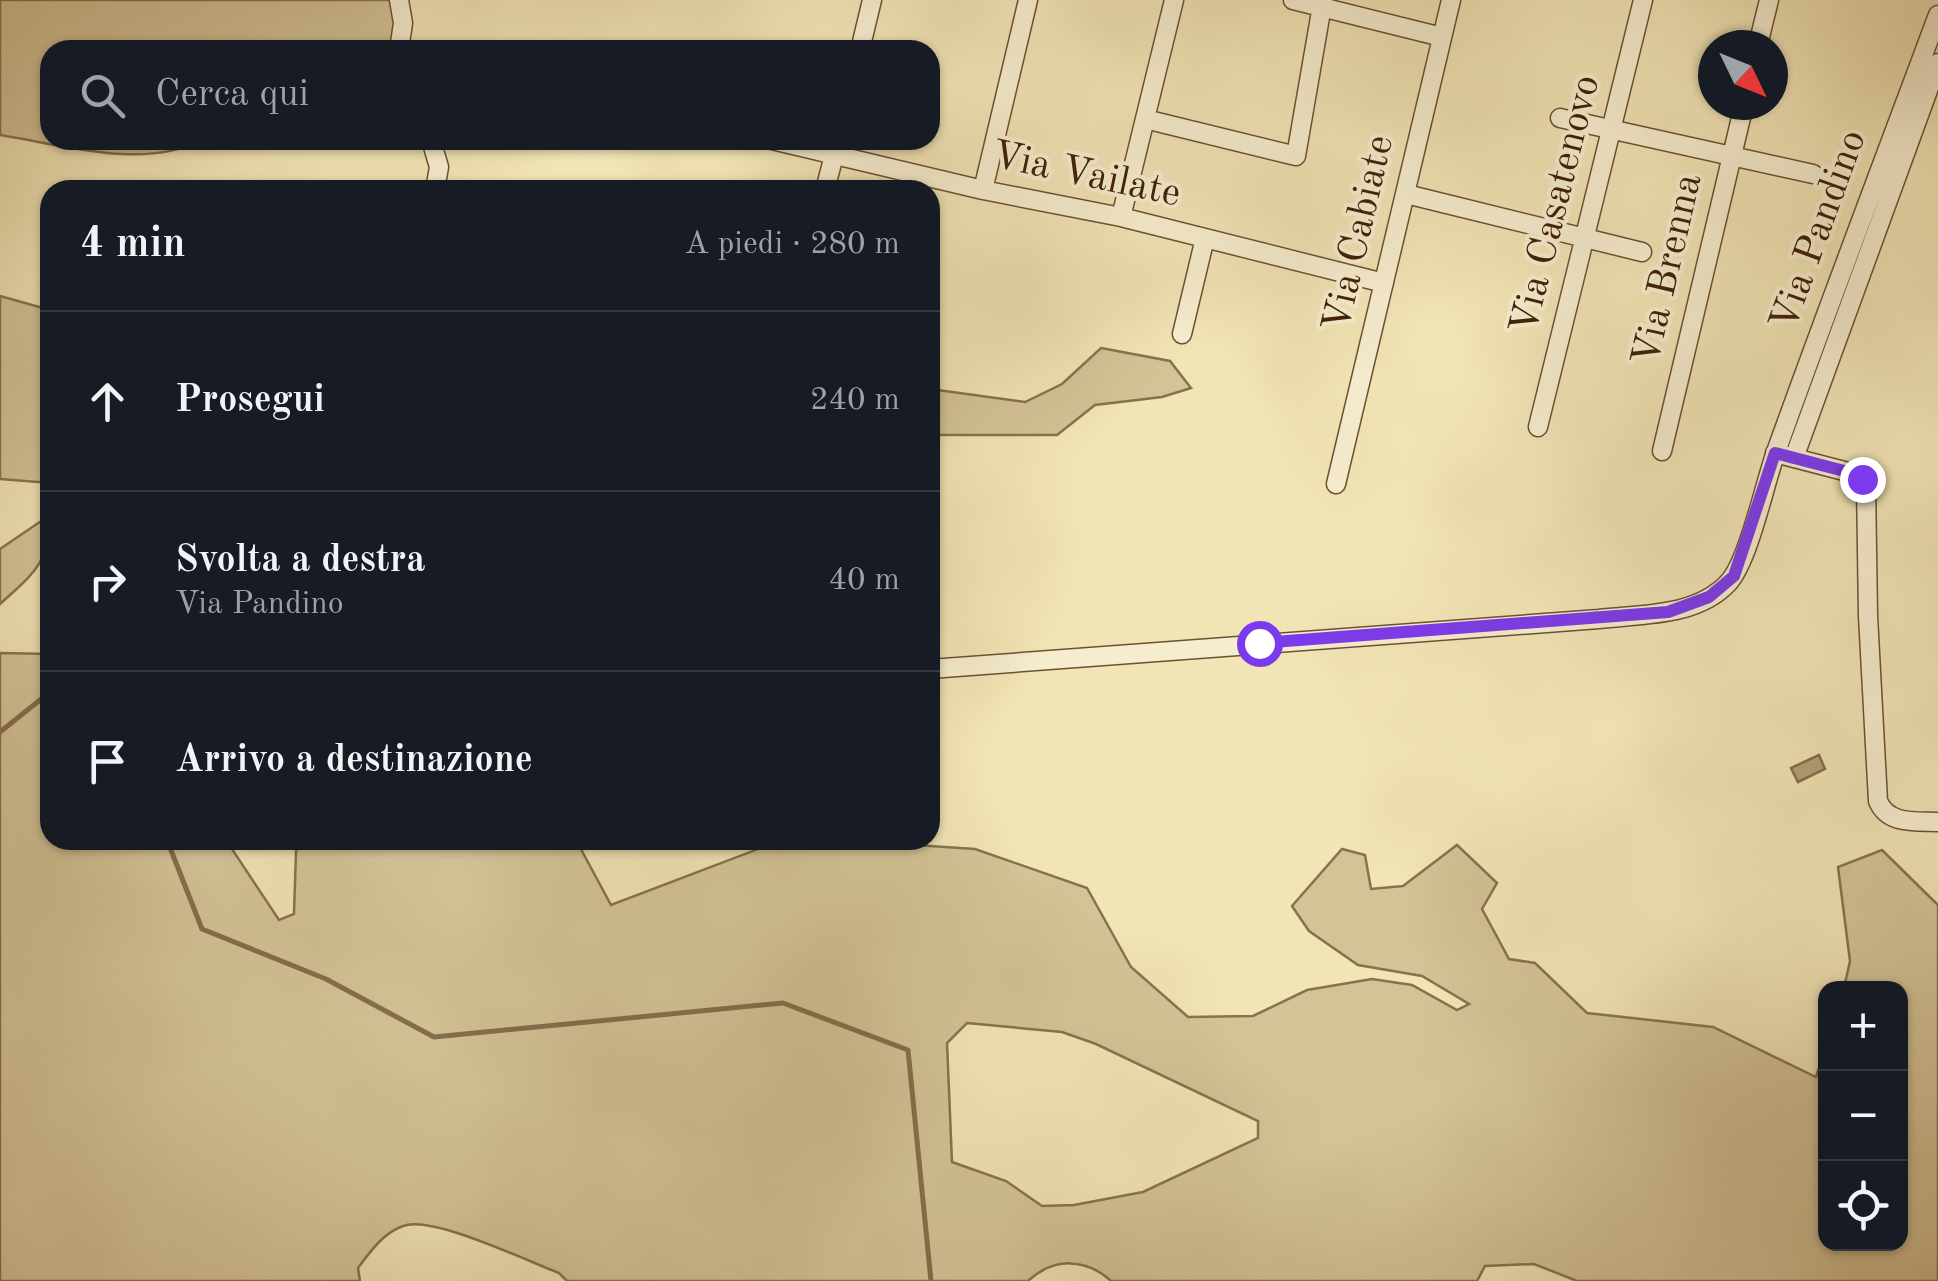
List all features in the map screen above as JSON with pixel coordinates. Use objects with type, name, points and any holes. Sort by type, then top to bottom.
[{"type":"street","points":[[399,0],[403,23],[400,40]]},
{"type":"street","points":[[862,40],[872,0]]},
{"type":"street","points":[[984,190],[1028,0]]},
{"type":"street","points":[[1120,216],[1174,0]]},
{"type":"street","points":[[1294,0],[1322,3],[1442,37]]},
{"type":"street","name":"Via Cabiate","points":[[1336,484],[1450,0]]},
{"type":"street","name":"Via Casatenovo","points":[[1538,427],[1643,0]]},
{"type":"street","points":[[1762,30],[1769,0]]},
{"type":"street","points":[[1144,119],[1296,156],[1322,3]]},
{"type":"street","name":"Via Pandino","points":[[940,668],[1668,612],[1709,597],[1734,576],[1775,453],[1938,15]]},
{"type":"street","name":"Via Pandino","points":[[1794,458],[1938,63]]},
{"type":"street","points":[[1560,118],[1813,174]]},
{"type":"street","name":"Via Brenna","points":[[1662,451],[1740,120]]},
{"type":"street","points":[[434,150],[440,167],[437,180]]},
{"type":"street","points":[[828,180],[835,150]]},
{"type":"street","name":"Via Vailate","points":[[846,150],[984,190],[1120,216],[1384,283]]},
{"type":"street","points":[[1406,194],[1642,252]]},
{"type":"street","points":[[1182,334],[1206,238]]},
{"type":"street","points":[[1775,453],[1852,473],[1866,484],[1878,801],[1884,812],[1895,818],[1938,822]]},
{"type":"shaded area","points":[[0,0],[393,0],[397,21],[394,40],[40,40],[40,142],[0,135]]},
{"type":"shaded area","points":[[85,150],[173,150],[129,154]]},
{"type":"shaded area","points":[[0,296],[40,307],[40,482],[0,479]]},
{"type":"shaded area","points":[[1101,348],[1170,361],[1191,388],[1162,397],[1095,405],[1057,435],[940,435],[940,390],[1025,402],[1062,384]]},
{"type":"shaded area","points":[[40,522],[40,561],[0,604],[0,549]]},
{"type":"shaded area","points":[[0,653],[40,654],[40,850],[233,850],[279,920],[294,914],[297,850],[581,850],[611,905],[755,850],[975,849],[1087,888],[1131,967],[1188,1017],[1253,1016],[1307,990],[1372,979],[1412,985],[1457,1010],[1469,1004],[1422,976],[1358,965],[1309,931],[1292,906],[1342,849],[1365,855],[1371,889],[1403,886],[1457,845],[1497,883],[1482,909],[1509,959],[1535,963],[1587,1013],[1713,1027],[1816,1077],[1818,1071],[1818,1251],[1908,1251],[1908,981],[1846,981],[1850,961],[1838,867],[1882,850],[1938,905],[1938,1281],[1577,1281],[1534,1264],[1485,1266],[1477,1281],[1111,1281],[1091,1268],[1070,1263],[1048,1268],[1028,1281],[567,1281],[559,1273],[480,1241],[417,1224],[389,1233],[358,1268],[360,1281],[0,1281]],"holes":[[[967,1023],[1062,1032],[1096,1044],[1258,1121],[1258,1138],[1143,1192],[1074,1205],[1042,1206],[1006,1181],[952,1162],[947,1043]]]},
{"type":"shaded area","points":[[1819,755],[1825,769],[1798,782],[1791,768]]},
{"type":"waterway","points":[[0,732],[40,700]]},
{"type":"waterway","points":[[171,850],[202,929],[326,979],[434,1037],[783,1003],[908,1050],[931,1281]]},
{"type":"route","points":[[1259,643],[1668,612],[1698,603],[1734,576],[1775,453],[1862,479]]}]
